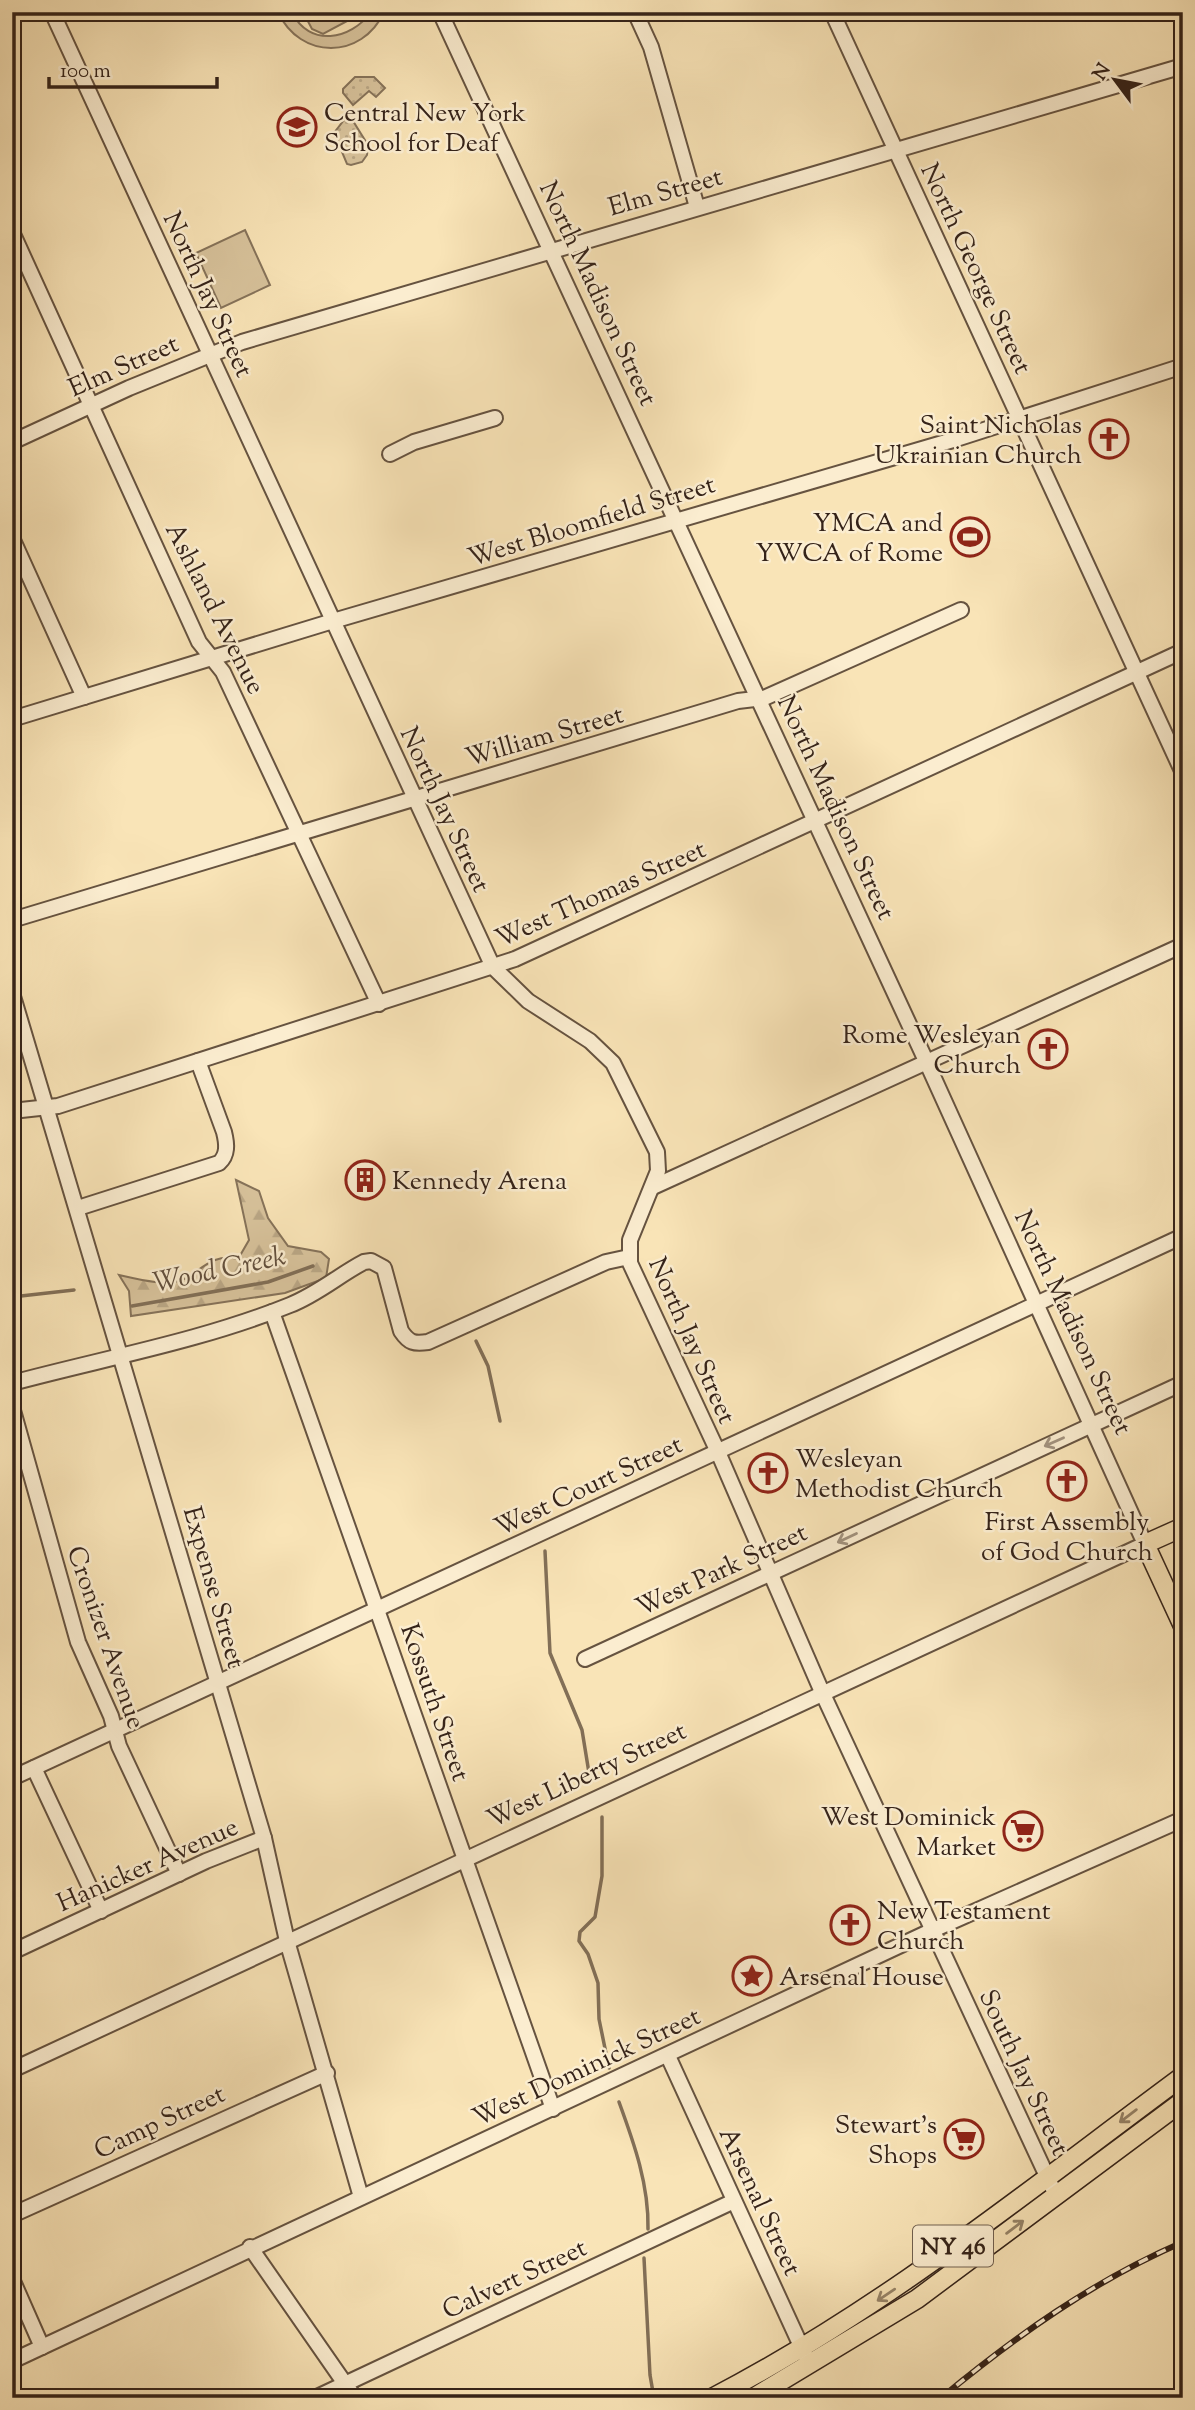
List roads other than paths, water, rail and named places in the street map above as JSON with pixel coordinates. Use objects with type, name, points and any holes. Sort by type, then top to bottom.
[{"type":"main road","name":"West Liberty Street","points":[[1145,1544],[1183,1527]]},
{"type":"main road","name":"North Madison Street","points":[[1145,1544],[1183,1626]]},
{"type":"main road","name":"NY 46","points":[[712,2398],[802,2347],[906,2282],[1183,2076]]},
{"type":"main road","name":"NY 46","points":[[753,2398],[918,2300],[1183,2101]]},
{"type":"street","name":"North Jay Street","points":[[52,12],[494,967],[528,1001],[590,1041],[613,1063],[657,1152],[658,1171],[630,1240],[629,1257],[718,1452],[822,1692],[933,1930]]},
{"type":"street","name":"North Madison Street","points":[[440,12],[927,1063],[1145,1544]]},
{"type":"street","points":[[635,12],[650,47],[697,207]]},
{"type":"street","name":"North George Street","points":[[832,12],[1183,773]]},
{"type":"street","name":"Elm Street","points":[[12,442],[209,354],[551,249],[1183,66]]},
{"type":"street","name":"Ashland Avenue","points":[[12,232],[199,642],[223,672],[379,1004]]},
{"type":"street","name":"West Bloomfield Street","points":[[12,719],[332,621],[1020,419],[1183,366]]},
{"type":"street","points":[[390,454],[414,442],[495,418]]},
{"type":"street","points":[[12,538],[84,697]]},
{"type":"street","name":"William Street","points":[[12,920],[738,701],[778,693],[961,610]]},
{"type":"street","name":"West Thomas Street","points":[[12,1111],[47,1108],[494,967],[1183,651]]},
{"type":"street","points":[[653,1187],[1183,945]]},
{"type":"street","name":"Expense Street","points":[[12,993],[264,1838],[287,1941],[361,2197]]},
{"type":"street","points":[[78,1208],[219,1163],[225,1158],[225,1132],[198,1061]]},
{"type":"street","name":"West Court Street","points":[[12,1777],[1183,1236]]},
{"type":"street","points":[[12,1383],[121,1353],[133,1353],[272,1312],[322,1290],[356,1266],[371,1261],[384,1268],[389,1277],[401,1331],[406,1339],[416,1344],[494,1314],[606,1262],[629,1257]]},
{"type":"street","name":"Kossuth Street","points":[[272,1312],[378,1609],[463,1859],[554,2109]]},
{"type":"street","name":"West Park Street","points":[[585,1660],[1183,1383]]},
{"type":"street","name":"Cronizer Avenue","points":[[12,1407],[78,1642],[115,1730],[119,1746],[178,1874]]},
{"type":"street","name":"West Liberty Street","points":[[12,2070],[1145,1544]]},
{"type":"street","points":[[34,1768],[101,1911]]},
{"type":"street","name":"West Dominick Street","points":[[12,2361],[250,2247],[554,2109],[933,1930],[1183,1819]]},
{"type":"street","name":"Hanicker Avenue","points":[[12,1952],[178,1874],[264,1838]]},
{"type":"street","name":"South Jay Street","points":[[933,1930],[1057,2196]]},
{"type":"street","name":"Arsenal Street","points":[[668,2056],[810,2366]]},
{"type":"street","name":"Camp Street","points":[[12,2216],[327,2073]]},
{"type":"street","name":"Calvert Street","points":[[315,2398],[734,2201]]},
{"type":"street","points":[[250,2247],[355,2398]]},
{"type":"street","points":[[12,2279],[42,2347]]},
{"type":"waterway","name":"Wood Creek","points":[[132,1306],[268,1282],[313,1266]]},
{"type":"waterway","name":"Wood Creek","points":[[12,1297],[74,1290]]},
{"type":"waterway","name":"Wood Creek","points":[[476,1341],[488,1366],[500,1421]]},
{"type":"waterway","name":"Wood Creek","points":[[531,1511],[534,1518]]},
{"type":"waterway","name":"Wood Creek","points":[[545,1551],[550,1653],[582,1730],[589,1773]]},
{"type":"waterway","name":"Wood Creek","points":[[602,1817],[602,1876],[595,1917],[580,1932],[579,1941],[588,1954],[598,1983],[599,2019],[609,2068]]},
{"type":"waterway","name":"Wood Creek","points":[[619,2102],[643,2180],[648,2229]]},
{"type":"waterway","name":"Wood Creek","points":[[644,2258],[650,2375],[654,2398]]},
{"type":"railway","points":[[941,2398],[1056,2311],[1118,2274],[1183,2242]]},
{"type":"place","name":"Central New York School for Deaf","points":[[297,127]]},
{"type":"place","name":"Saint Nicholas Ukrainian Church","points":[[1109,439]]},
{"type":"place","name":"YMCA and YWCA of Rome","points":[[970,537]]},
{"type":"place","name":"Rome Wesleyan Church","points":[[1048,1049]]},
{"type":"place","name":"Kennedy Arena","points":[[365,1180]]},
{"type":"place","name":"Wesleyan Methodist Church","points":[[768,1473]]},
{"type":"place","name":"First Assembly of God Church","points":[[1067,1481]]},
{"type":"place","name":"West Dominick Market","points":[[1023,1831]]},
{"type":"place","name":"New Testament Church","points":[[850,1925]]},
{"type":"place","name":"Arsenal House","points":[[752,1976]]},
{"type":"place","name":"Stewart's Shops","points":[[964,2139]]}]
